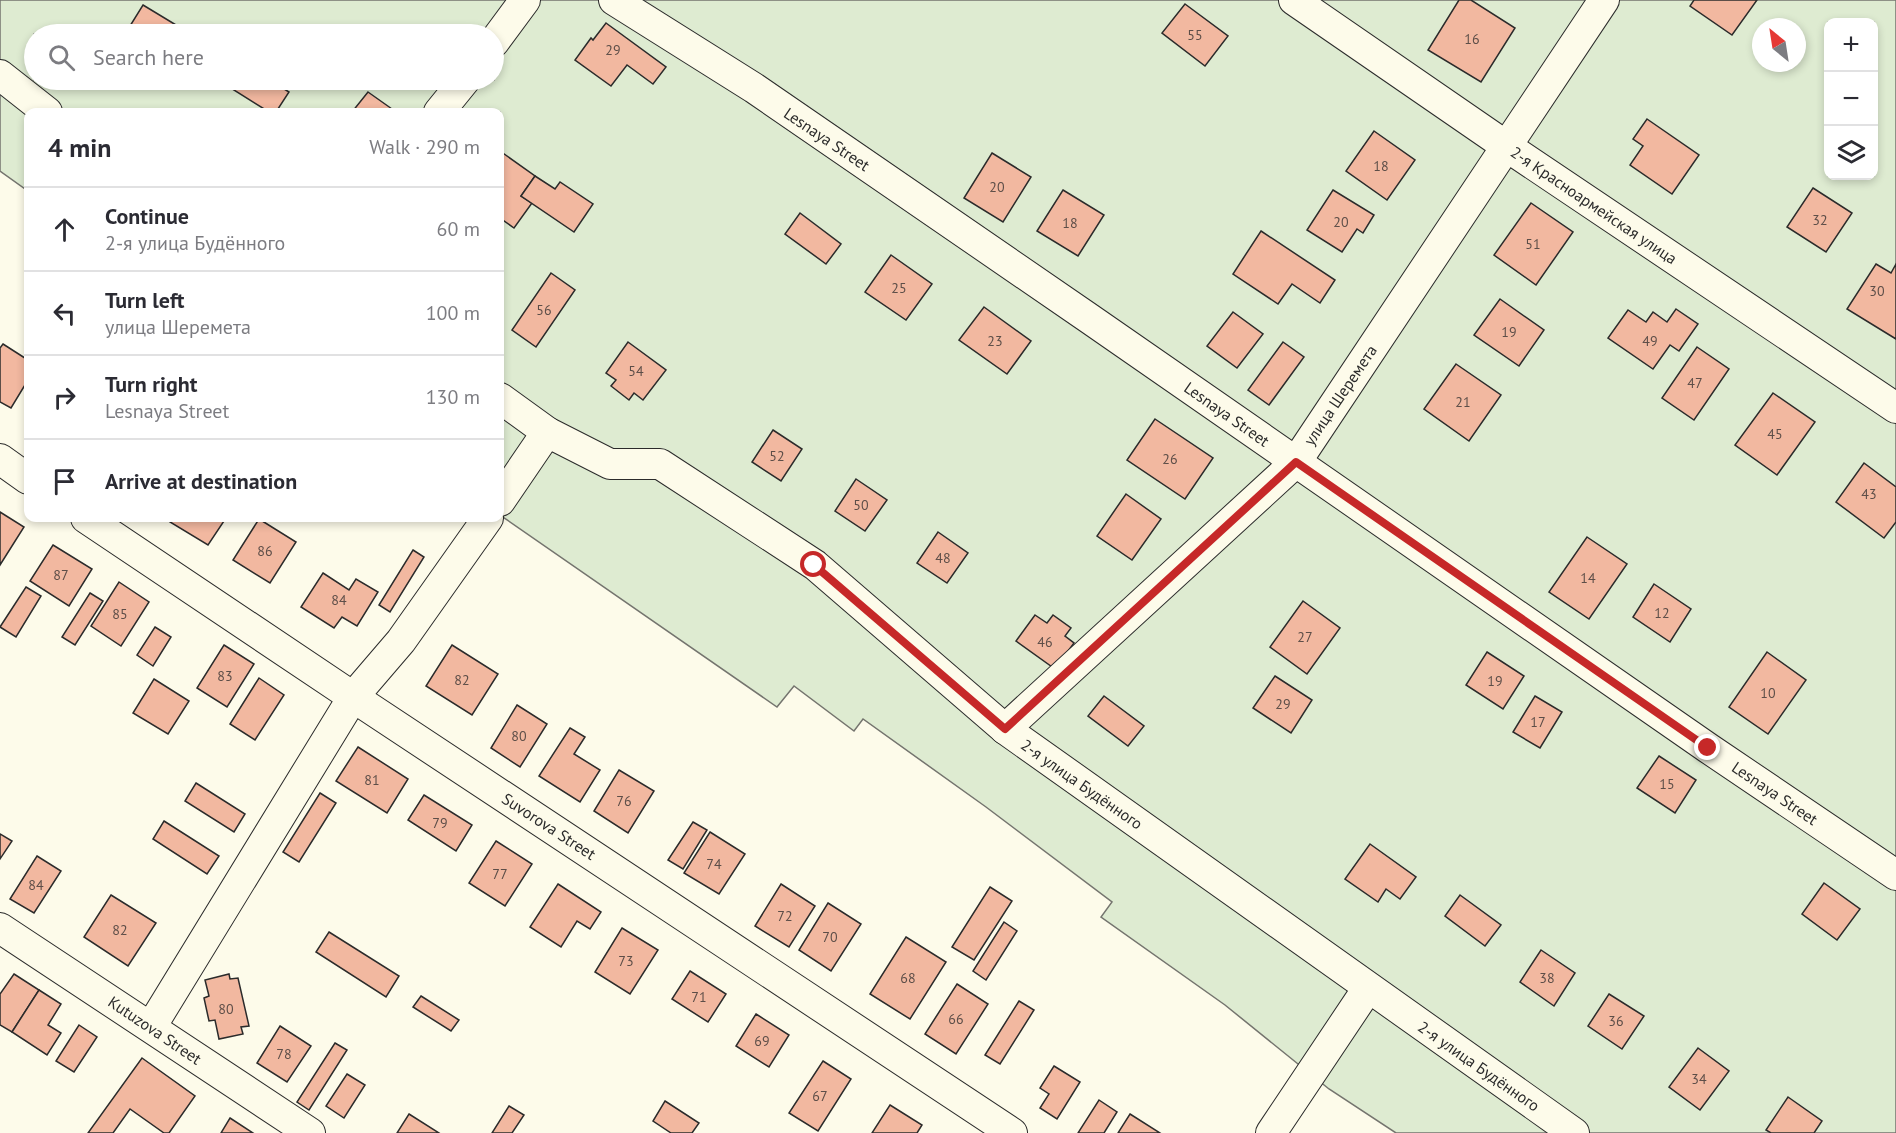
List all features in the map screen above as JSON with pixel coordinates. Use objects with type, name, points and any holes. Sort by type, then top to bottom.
[{"type":"street","points":[[504,28],[525,0]]},
{"type":"street","name":"Lesnaya Street","points":[[614,0],[763,95],[1708,748],[1896,875]]},
{"type":"street","name":"2-я Красноармейская улица","points":[[1294,0],[1506,146],[1896,408]]},
{"type":"street","name":"улица Шеремета","points":[[1005,729],[1296,462],[1604,0]]},
{"type":"street","points":[[0,75],[42,108]]},
{"type":"street","points":[[442,108],[457,90]]},
{"type":"street","name":"2-я улица Будённого","points":[[504,401],[547,432],[610,465],[660,464],[814,565],[1005,729],[1574,1133]]},
{"type":"street","points":[[504,495],[547,432]]},
{"type":"street","points":[[0,459],[24,476]]},
{"type":"street","name":"Suvorova Street","points":[[92,522],[1012,1133]]},
{"type":"street","points":[[151,1028],[353,697],[401,641],[485,522]]},
{"type":"street","name":"Kutuzova Street","points":[[0,928],[310,1133]]},
{"type":"street","points":[[1271,1133],[1368,988]]},
{"type":"green space","points":[[0,0],[1896,0],[1896,1133],[1396,1133],[1329,1089],[1225,1005],[1101,917],[1112,902],[986,807],[863,719],[854,731],[794,686],[777,707],[504,518],[504,108],[24,108],[24,188],[0,171]]},
{"type":"building","points":[[1459,0],[1471,0],[1515,28],[1481,82],[1428,50]]},
{"type":"building","points":[[1694,0],[1757,0],[1732,35],[1690,6]]},
{"type":"building","points":[[1185,4],[1228,36],[1205,66],[1162,33]]},
{"type":"building","points":[[143,5],[174,24],[131,24]]},
{"type":"building","points":[[606,23],[666,67],[653,84],[627,65],[611,86],[575,60],[591,38],[593,40]]},
{"type":"building","points":[[234,90],[286,90],[289,92],[279,108],[263,108]]},
{"type":"building","points":[[368,92],[391,108],[355,108]]},
{"type":"building","points":[[1647,119],[1699,155],[1672,194],[1630,165],[1643,146],[1633,139]]},
{"type":"building","points":[[1374,131],[1415,160],[1387,200],[1346,171]]},
{"type":"building","points":[[992,153],[1031,177],[1003,222],[964,198]]},
{"type":"building","points":[[504,154],[535,176],[521,196],[532,203],[514,228],[504,221]]},
{"type":"building","points":[[535,176],[555,189],[560,182],[593,204],[574,232],[521,196]]},
{"type":"building","points":[[1813,188],[1852,213],[1826,252],[1787,227]]},
{"type":"building","points":[[1063,190],[1104,215],[1078,256],[1037,231]]},
{"type":"building","points":[[1333,190],[1374,215],[1363,233],[1357,229],[1342,252],[1307,230]]},
{"type":"building","points":[[1531,203],[1573,232],[1536,285],[1494,255]]},
{"type":"building","points":[[800,213],[841,244],[826,264],[785,234]]},
{"type":"building","points":[[1261,231],[1335,280],[1320,303],[1292,284],[1278,304],[1233,274]]},
{"type":"building","points":[[891,255],[932,284],[906,320],[865,292]]},
{"type":"building","points":[[1876,264],[1891,273],[1896,264],[1896,339],[1847,309]]},
{"type":"building","points":[[551,273],[575,290],[536,347],[512,330]]},
{"type":"building","points":[[1500,299],[1544,330],[1519,366],[1474,335]]},
{"type":"building","points":[[984,307],[1031,341],[1007,374],[959,340]]},
{"type":"building","points":[[1676,309],[1698,324],[1679,351],[1670,345],[1653,369],[1608,338],[1628,310],[1646,322],[1653,312],[1667,322]]},
{"type":"building","points":[[1233,312],[1263,334],[1237,368],[1207,346]]},
{"type":"building","points":[[628,342],[666,370],[643,400],[634,393],[629,400],[611,386],[616,380],[606,373]]},
{"type":"building","points":[[1283,342],[1304,357],[1269,405],[1248,390]]},
{"type":"building","points":[[3,344],[24,357],[24,387],[11,408],[0,402],[0,348]]},
{"type":"building","points":[[1697,347],[1729,369],[1694,420],[1662,398]]},
{"type":"building","points":[[1456,364],[1501,395],[1469,441],[1424,409]]},
{"type":"building","points":[[1773,393],[1815,422],[1777,475],[1735,445]]},
{"type":"building","points":[[1155,419],[1213,458],[1185,499],[1127,460]]},
{"type":"building","points":[[773,430],[802,449],[781,481],[752,462]]},
{"type":"building","points":[[1864,463],[1896,487],[1896,522],[1884,538],[1836,502]]},
{"type":"building","points":[[856,479],[887,500],[865,531],[835,511]]},
{"type":"building","points":[[1126,494],[1161,519],[1132,560],[1097,536]]},
{"type":"building","points":[[0,512],[24,527],[0,565]]},
{"type":"building","points":[[170,522],[223,522],[208,545]]},
{"type":"building","points":[[257,522],[264,522],[296,542],[270,583],[233,560]]},
{"type":"building","points":[[938,532],[968,553],[947,583],[917,563]]},
{"type":"building","points":[[1587,537],[1627,564],[1589,619],[1549,592]]},
{"type":"building","points":[[53,545],[92,569],[69,606],[30,581]]},
{"type":"building","points":[[413,550],[424,557],[390,612],[379,605]]},
{"type":"building","points":[[323,573],[349,590],[356,579],[378,592],[357,626],[342,617],[334,628],[301,607]]},
{"type":"building","points":[[119,582],[149,602],[121,646],[91,626]]},
{"type":"building","points":[[1654,584],[1691,609],[1670,642],[1633,617]]},
{"type":"building","points":[[26,587],[41,596],[16,637],[0,627]]},
{"type":"building","points":[[90,593],[103,601],[75,645],[62,637]]},
{"type":"building","points":[[1303,601],[1340,628],[1307,674],[1270,647]]},
{"type":"building","points":[[1035,615],[1047,623],[1053,615],[1071,628],[1065,636],[1074,643],[1055,669],[1016,641]]},
{"type":"building","points":[[155,627],[171,637],[153,666],[137,655]]},
{"type":"building","points":[[224,645],[254,664],[227,707],[197,688]]},
{"type":"building","points":[[452,645],[498,674],[472,715],[426,686]]},
{"type":"building","points":[[1487,652],[1524,676],[1503,709],[1466,685]]},
{"type":"building","points":[[1767,652],[1806,680],[1768,734],[1729,707]]},
{"type":"building","points":[[1275,676],[1312,700],[1291,733],[1253,708]]},
{"type":"building","points":[[259,678],[284,695],[255,740],[230,724]]},
{"type":"building","points":[[154,679],[189,701],[168,734],[133,713]]},
{"type":"building","points":[[1104,696],[1144,726],[1128,746],[1088,716]]},
{"type":"building","points":[[1535,696],[1562,712],[1540,748],[1513,732]]},
{"type":"building","points":[[517,705],[547,724],[520,767],[491,748]]},
{"type":"building","points":[[570,728],[585,737],[574,754],[600,770],[580,802],[539,776]]},
{"type":"building","points":[[358,747],[408,779],[387,813],[336,781]]},
{"type":"building","points":[[1659,756],[1696,780],[1675,813],[1637,788]]},
{"type":"building","points":[[619,770],[654,791],[628,833],[594,811]]},
{"type":"building","points":[[196,783],[245,814],[234,832],[185,801]]},
{"type":"building","points":[[320,793],[336,803],[299,862],[283,852]]},
{"type":"building","points":[[424,795],[472,825],[456,851],[408,820]]},
{"type":"building","points":[[164,821],[219,856],[207,874],[153,839]]},
{"type":"building","points":[[693,822],[707,830],[683,869],[668,860]]},
{"type":"building","points":[[710,832],[745,854],[719,894],[684,873]]},
{"type":"building","points":[[0,834],[12,841],[0,859]]},
{"type":"building","points":[[496,841],[532,864],[505,906],[469,883]]},
{"type":"building","points":[[1370,844],[1416,877],[1400,899],[1386,889],[1378,902],[1345,879]]},
{"type":"building","points":[[37,856],[61,871],[34,913],[10,899]]},
{"type":"building","points":[[1824,883],[1860,909],[1837,940],[1802,914]]},
{"type":"building","points":[[558,884],[601,912],[590,929],[577,921],[561,947],[530,927]]},
{"type":"building","points":[[781,884],[815,906],[789,947],[755,926]]},
{"type":"building","points":[[990,887],[1012,901],[974,960],[952,947]]},
{"type":"building","points":[[111,895],[156,923],[128,966],[84,937]]},
{"type":"building","points":[[1460,895],[1501,925],[1485,946],[1445,916]]},
{"type":"building","points":[[828,903],[861,924],[831,971],[799,950]]},
{"type":"building","points":[[1004,922],[1017,931],[986,980],[973,971]]},
{"type":"building","points":[[622,928],[658,950],[630,994],[595,972]]},
{"type":"building","points":[[329,932],[399,976],[386,997],[316,952]]},
{"type":"building","points":[[906,937],[946,962],[910,1019],[870,994]]},
{"type":"building","points":[[1541,950],[1575,973],[1554,1006],[1520,982]]},
{"type":"building","points":[[690,971],[726,994],[708,1022],[672,999]]},
{"type":"building","points":[[14,974],[39,990],[12,1032],[0,1025],[0,994]]},
{"type":"building","points":[[229,974],[230,979],[238,978],[249,1026],[241,1027],[243,1034],[219,1039],[215,1020],[209,1021],[204,998],[209,996],[205,980]]},
{"type":"building","points":[[957,984],[988,1004],[956,1054],[925,1034]]},
{"type":"building","points":[[39,990],[61,1004],[48,1025],[61,1033],[47,1055],[12,1032]]},
{"type":"building","points":[[1609,994],[1644,1016],[1622,1049],[1588,1026]]},
{"type":"building","points":[[421,996],[459,1020],[451,1031],[413,1007]]},
{"type":"building","points":[[1019,1001],[1034,1010],[1000,1064],[985,1055]]},
{"type":"building","points":[[756,1014],[789,1035],[769,1067],[736,1046]]},
{"type":"building","points":[[79,1025],[97,1037],[74,1072],[56,1061]]},
{"type":"building","points":[[280,1026],[311,1046],[287,1082],[257,1063]]},
{"type":"building","points":[[335,1043],[347,1050],[309,1110],[297,1102]]},
{"type":"building","points":[[1698,1048],[1729,1071],[1700,1110],[1669,1087]]},
{"type":"building","points":[[142,1058],[195,1096],[169,1133],[164,1133],[130,1109],[113,1133],[88,1133]]},
{"type":"building","points":[[823,1061],[851,1079],[818,1131],[789,1113]]},
{"type":"building","points":[[1054,1066],[1080,1082],[1057,1119],[1040,1108],[1049,1094],[1040,1088]]},
{"type":"building","points":[[347,1074],[365,1085],[344,1118],[326,1106]]},
{"type":"building","points":[[1788,1097],[1822,1121],[1814,1133],[1771,1133],[1766,1130]]},
{"type":"building","points":[[1099,1100],[1117,1112],[1104,1133],[1078,1133]]},
{"type":"building","points":[[665,1101],[699,1123],[692,1133],[671,1133],[653,1121]]},
{"type":"building","points":[[890,1105],[922,1125],[917,1133],[872,1133]]},
{"type":"building","points":[[509,1106],[524,1115],[512,1133],[492,1133]]},
{"type":"building","points":[[409,1114],[439,1133],[397,1133]]},
{"type":"building","points":[[1130,1114],[1160,1133],[1118,1133]]},
{"type":"building","points":[[230,1118],[253,1133],[221,1133]]},
{"type":"route","points":[[814,565],[1005,729],[1296,462],[1708,748]]}]
